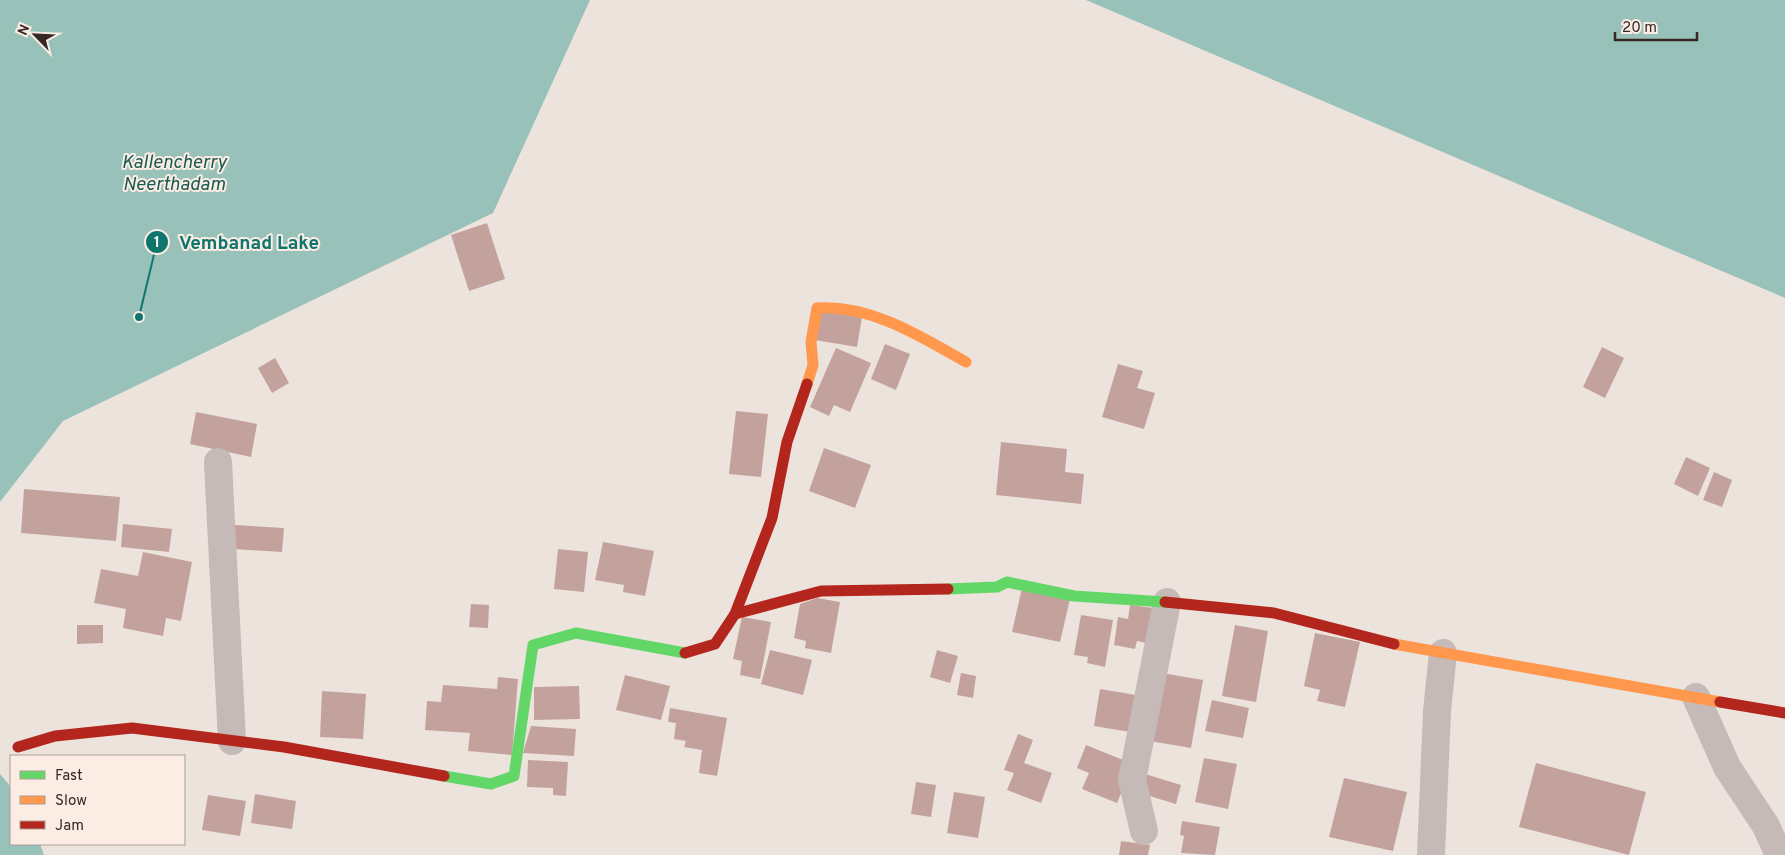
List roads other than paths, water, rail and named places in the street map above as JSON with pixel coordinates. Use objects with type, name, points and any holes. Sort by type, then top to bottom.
[{"type":"street","points":[[18,747],[55,736],[132,728],[284,747],[491,784],[514,776],[533,645],[576,633],[683,654],[715,644],[735,614],[772,518],[787,442],[813,365],[811,342],[817,308],[831,306],[865,312],[966,362]]},
{"type":"street","points":[[218,462],[232,741]]},
{"type":"street","points":[[735,614],[821,591],[911,591],[997,587],[1007,582],[1074,596],[1168,602],[1274,613],[1415,649],[1785,713]]},
{"type":"street","points":[[1144,831],[1132,780],[1168,602]]},
{"type":"street","points":[[1431,855],[1437,711],[1443,654]]},
{"type":"street","points":[[1696,698],[1728,767],[1766,826],[1779,855]]},
{"type":"water","name":"Kallencherry Neerthadam","points":[[0,0],[590,0],[493,213],[63,421],[0,502]]},
{"type":"water","points":[[1086,0],[1785,0],[1785,298]]},
{"type":"water","points":[[0,774],[10,786],[10,845],[40,845],[44,855],[0,855]]},
{"type":"place","name":"Vembanad Lake","points":[[139,317]]}]
